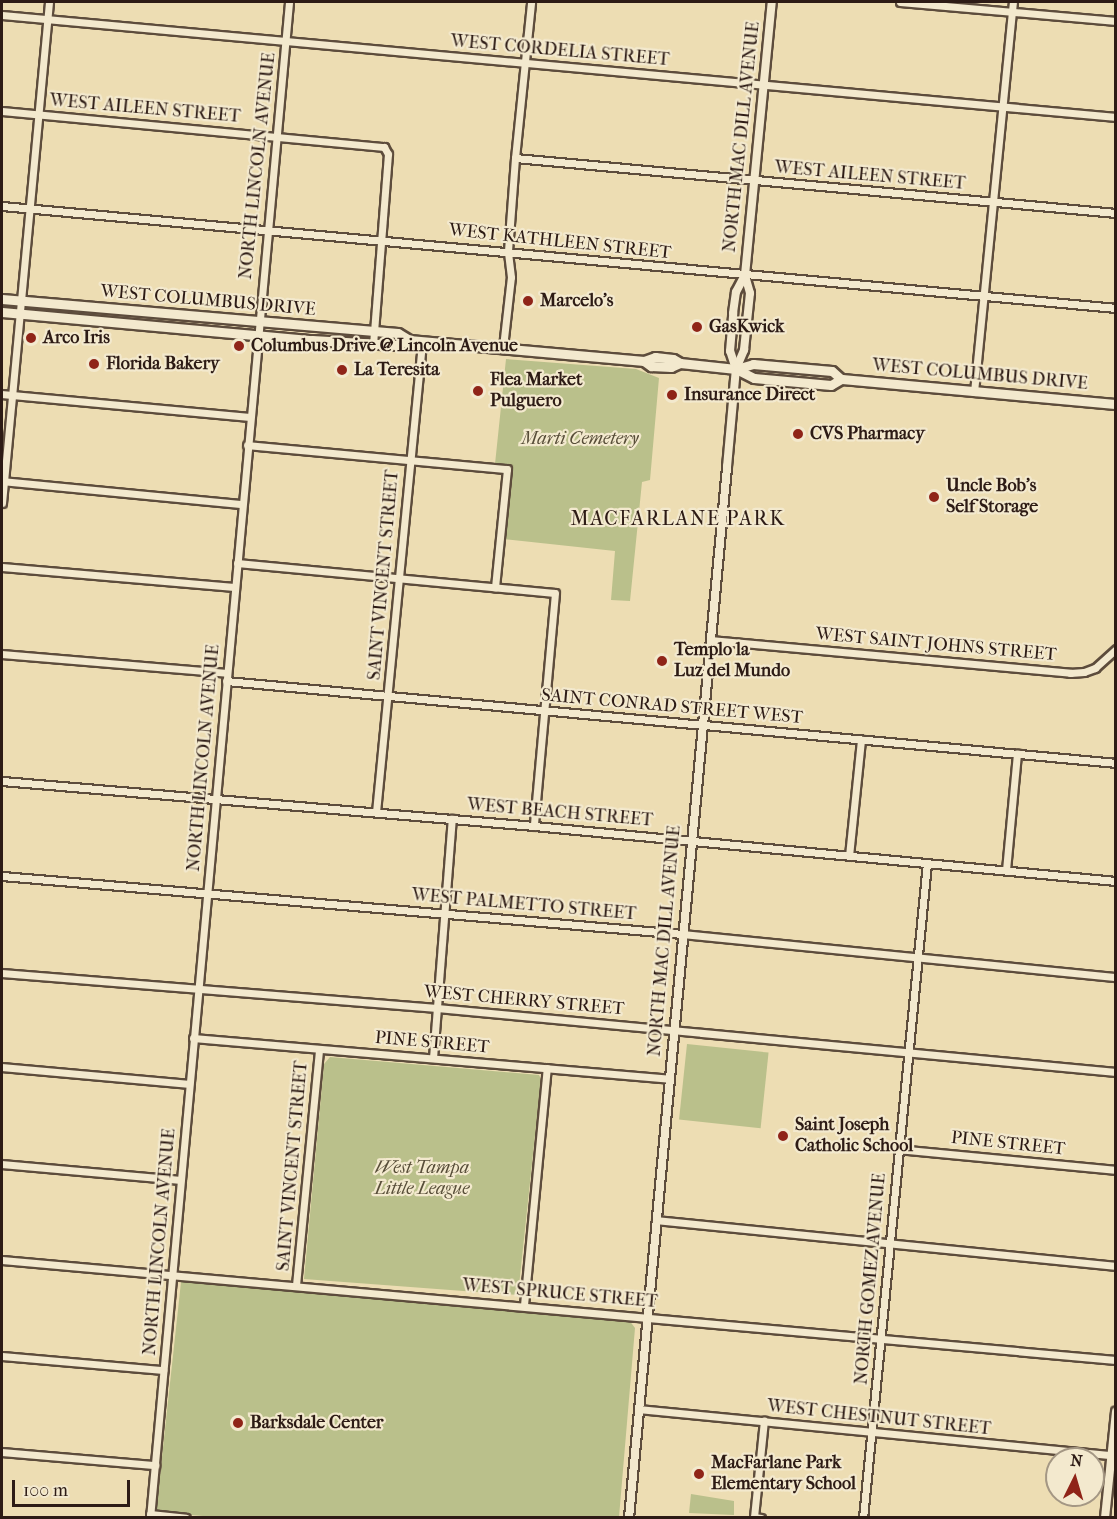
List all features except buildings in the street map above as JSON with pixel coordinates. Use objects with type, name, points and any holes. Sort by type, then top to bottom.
[{"type":"main road","name":"WEST COLUMBUS DRIVE","points":[[2,299],[258,323],[398,333],[409,340],[422,342],[503,346],[645,361],[655,357],[673,359],[680,363],[736,369],[754,378],[831,384],[841,379],[1116,404]]},
{"type":"main road","name":"WEST COLUMBUS DRIVE","points":[[2,312],[256,336],[396,345],[409,340]]},
{"type":"main road","name":"WEST COLUMBUS DRIVE","points":[[736,369],[753,364],[832,371],[841,379]]},
{"type":"street","points":[[2,503],[2,481],[49,2]]},
{"type":"street","name":"NORTH LINCOLN AVENUE","points":[[150,1516],[256,336],[289,2]]},
{"type":"street","points":[[503,346],[511,277],[508,251],[515,158],[531,2]]},
{"type":"street","name":"NORTH MAC DILL AVENUE","points":[[629,1518],[736,369],[744,350],[750,293],[745,275],[772,2]]},
{"type":"street","points":[[900,2],[1116,21]]},
{"type":"street","points":[[974,392],[1012,2]]},
{"type":"street","name":"WEST CORDELIA STREET","points":[[2,15],[1116,117]]},
{"type":"street","name":"WEST AILEEN STREET","points":[[2,111],[276,135],[384,147],[388,154],[381,239]]},
{"type":"street","name":"WEST AILEEN STREET","points":[[515,158],[1116,213]]},
{"type":"street","name":"WEST KATHLEEN STREET","points":[[2,206],[1116,308]]},
{"type":"street","points":[[373,344],[381,239]]},
{"type":"street","name":"NORTH MAC DILL AVENUE","points":[[736,369],[730,351],[736,292],[745,275]]},
{"type":"street","name":"SAINT VINCENT STREET","points":[[376,812],[422,342]]},
{"type":"street","points":[[2,394],[249,417]]},
{"type":"street","points":[[247,445],[507,469],[495,587]]},
{"type":"street","points":[[2,481],[242,504]]},
{"type":"street","points":[[237,563],[555,592],[534,826]]},
{"type":"street","points":[[2,567],[234,587]]},
{"type":"street","name":"WEST SAINT JOHNS STREET","points":[[710,640],[1070,673],[1095,668],[1116,649]]},
{"type":"street","points":[[2,654],[226,673]]},
{"type":"street","name":"SAINT CONRAD STREET WEST","points":[[226,681],[1116,763]]},
{"type":"street","points":[[849,856],[861,740]]},
{"type":"street","points":[[1006,870],[1017,754]]},
{"type":"street","name":"WEST BEACH STREET","points":[[2,781],[691,840],[1116,881]]},
{"type":"street","points":[[433,1058],[452,819]]},
{"type":"street","name":"NORTH GOMEZ AVENUE","points":[[863,1518],[927,863]]},
{"type":"street","name":"WEST PALMETTO STREET","points":[[2,876],[444,912],[1116,977]]},
{"type":"street","name":"WEST CHERRY STREET","points":[[2,973],[437,1008],[1116,1072]]},
{"type":"street","name":"PINE STREET","points":[[193,1038],[669,1079]]},
{"type":"street","name":"SAINT VINCENT STREET","points":[[296,1285],[319,1049]]},
{"type":"street","points":[[2,1067],[189,1084]]},
{"type":"street","points":[[524,1305],[547,1068]]},
{"type":"street","name":"PINE STREET","points":[[898,1149],[1116,1170]]},
{"type":"street","points":[[2,1164],[180,1180]]},
{"type":"street","points":[[656,1220],[1116,1266]]},
{"type":"street","name":"WEST SPRUCE STREET","points":[[2,1260],[524,1305],[880,1340],[1116,1360]]},
{"type":"street","points":[[2,1356],[163,1370]]},
{"type":"street","name":"WEST CHESTNUT STREET","points":[[639,1409],[1113,1456]]},
{"type":"street","points":[[1105,1518],[1116,1412]]},
{"type":"street","points":[[761,1518],[754,1517],[764,1421]]},
{"type":"street","points":[[2,1452],[155,1465]]},
{"type":"street","points":[[150,1516],[186,1518]]},
{"type":"green space","name":"Marti Cemetery","points":[[506,359],[636,369],[659,378],[650,480],[642,482],[630,601],[611,600],[615,551],[503,539],[510,466],[495,464]]},
{"type":"green space","points":[[687,1044],[769,1053],[761,1128],[679,1120]]},
{"type":"green space","name":"West Tampa Little League","points":[[330,1057],[539,1075],[541,1079],[518,1295],[304,1279],[324,1064]]},
{"type":"green space","points":[[186,1279],[629,1320],[635,1328],[619,1517],[226,1518],[156,1512],[181,1282]]},
{"type":"green space","points":[[691,1494],[734,1501],[734,1515],[689,1513]]},
{"type":"place","name":"Marcelo's","points":[[528,301]]},
{"type":"place","name":"GasKwick","points":[[697,327]]},
{"type":"place","name":"Arco Iris","points":[[31,338]]},
{"type":"place","name":"Columbus Drive @ Lincoln Avenue","points":[[239,346]]},
{"type":"place","name":"Florida Bakery","points":[[94,364]]},
{"type":"place","name":"La Teresita","points":[[342,370]]},
{"type":"place","name":"Flea Market Pulguero","points":[[478,391]]},
{"type":"place","name":"Insurance Direct","points":[[672,395]]},
{"type":"place","name":"CVS Pharmacy","points":[[798,434]]},
{"type":"place","name":"Uncle Bob's Self Storage","points":[[934,497]]},
{"type":"place","name":"Templo la Luz del Mundo","points":[[662,661]]},
{"type":"place","name":"Saint Joseph Catholic School","points":[[783,1136]]},
{"type":"place","name":"Barksdale Center","points":[[238,1423]]},
{"type":"place","name":"MacFarlane Park Elementary School","points":[[699,1474]]},
{"type":"district","name":"MACFARLANE PARK","points":[[678,518]]}]
